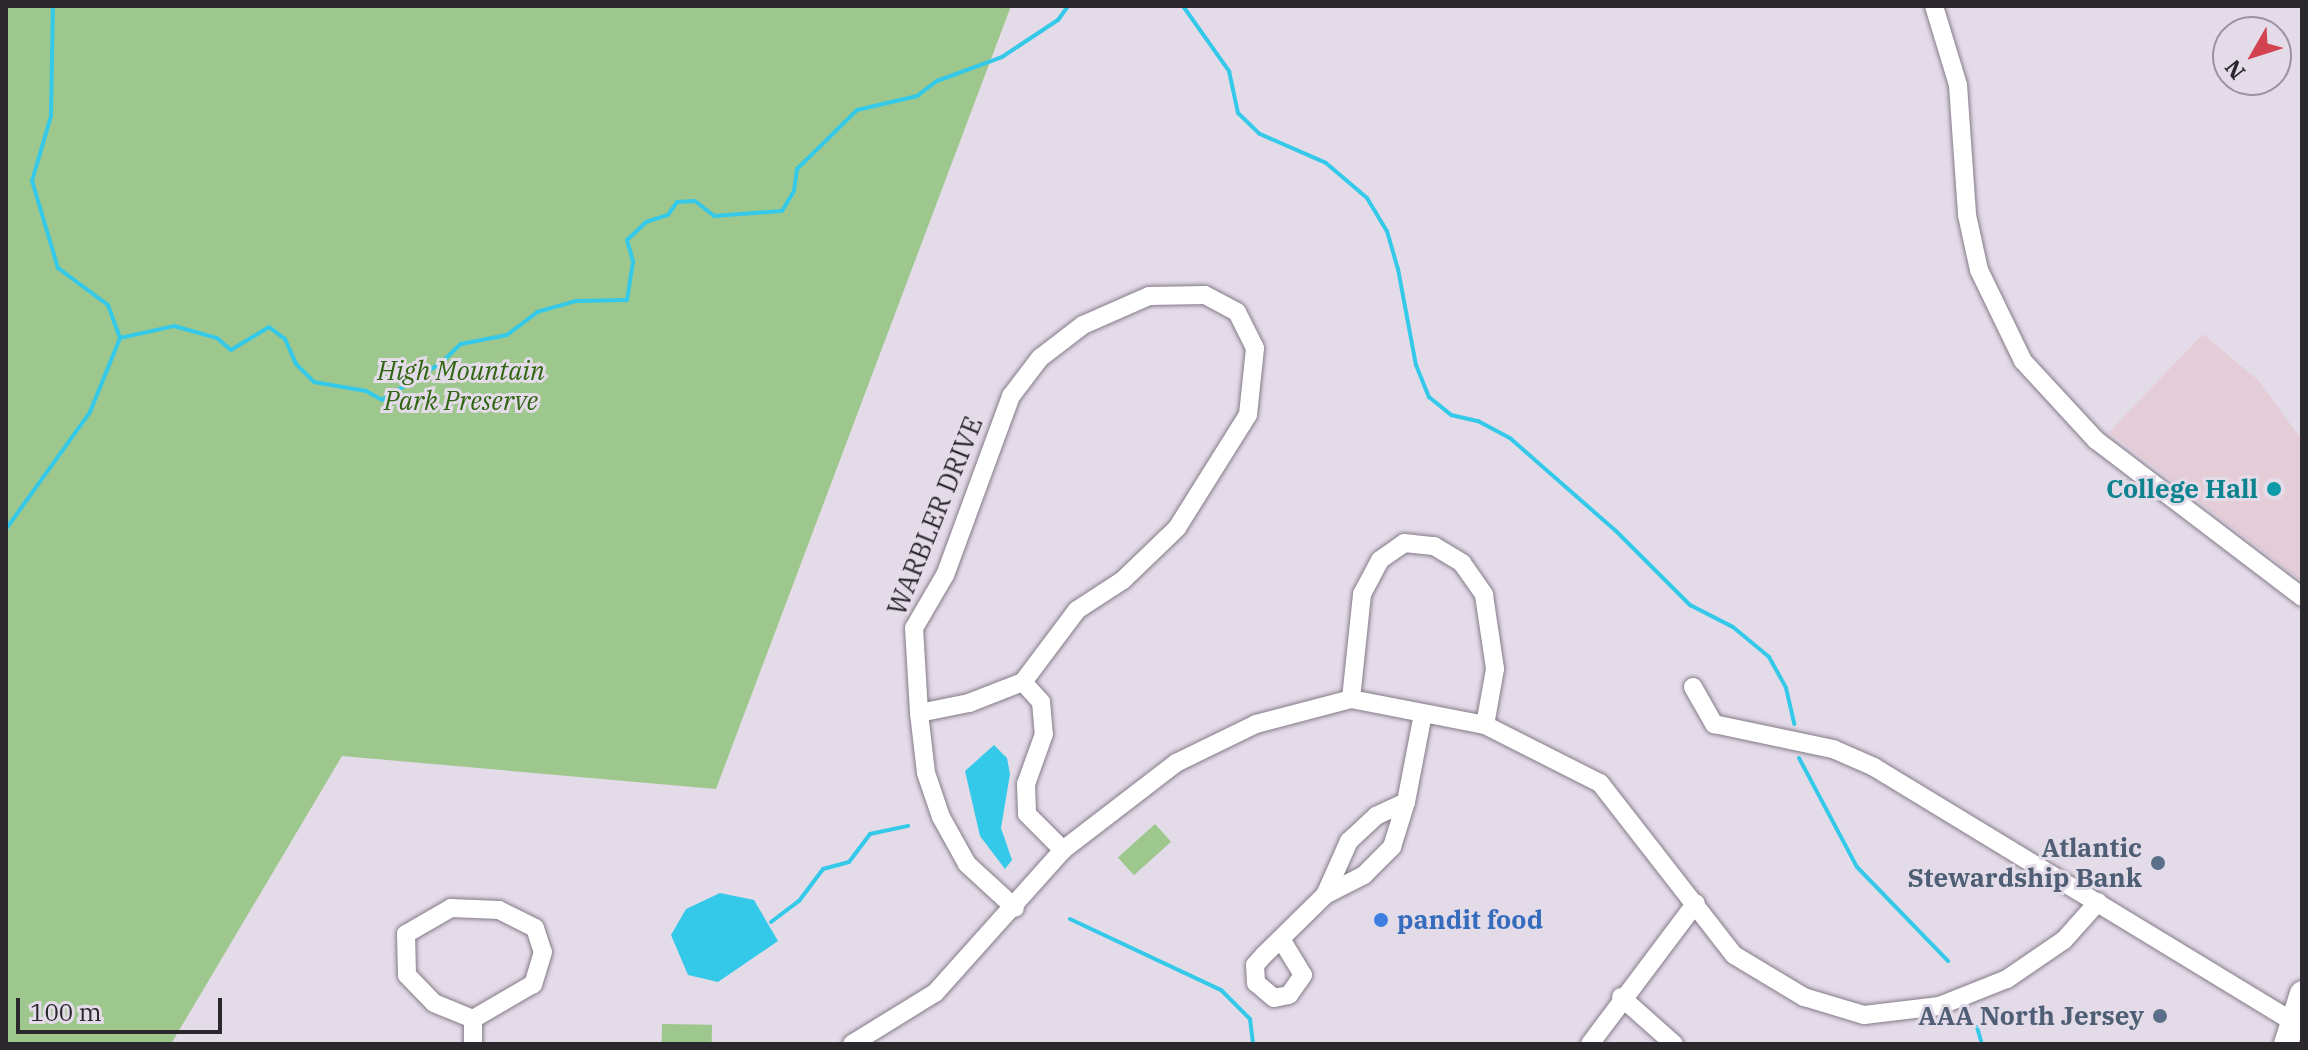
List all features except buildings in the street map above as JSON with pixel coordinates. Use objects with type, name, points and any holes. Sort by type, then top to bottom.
[{"type":"main road","points":[[2289,1033],[2302,993]]},
{"type":"street","points":[[1934,6],[1958,85],[1967,215],[1976,259],[1990,301],[2023,361],[2096,440],[2302,597]]},
{"type":"street","name":"WARBLER DRIVE","points":[[1015,908],[967,864],[941,817],[926,773],[914,628],[945,575],[1011,396],[1040,358],[1083,325],[1149,296],[1205,295],[1237,312],[1255,348],[1248,415],[1177,528],[1123,580],[1077,610],[1023,682]]},
{"type":"street","points":[[1351,699],[1362,594],[1380,560],[1404,543],[1434,546],[1462,563],[1484,595],[1495,669],[1485,725]]},
{"type":"street","points":[[919,713],[969,703],[1023,682],[1041,702],[1044,734],[1026,784],[1027,814],[1063,850]]},
{"type":"street","points":[[1693,687],[1714,724],[1833,749],[1874,767],[2098,902],[2289,1033]]},
{"type":"street","points":[[852,1044],[935,993],[1015,908],[1063,850],[1176,763],[1256,724],[1351,699],[1485,725],[1600,783],[1734,955],[1757,973],[1804,997],[1864,1015],[1939,1006],[2007,979],[2064,940],[2098,902]]},
{"type":"street","points":[[1281,939],[1325,895],[1377,863],[1392,847],[1406,802],[1423,714]]},
{"type":"street","points":[[1325,895],[1349,841],[1376,816],[1406,802]]},
{"type":"street","points":[[1590,1044],[1621,997],[1696,903]]},
{"type":"street","points":[[451,908],[499,910],[535,928],[543,952],[533,984],[473,1019],[434,1003],[407,975],[406,934],[451,908]]},
{"type":"street","points":[[1621,997],[1674,1044]]},
{"type":"street","points":[[473,1019],[473,1044]]},
{"type":"shaded area","points":[[2203,334],[2258,380],[2302,440],[2302,581],[2109,432]]},
{"type":"green space","name":"High Mountain Park Preserve","points":[[6,6],[1011,6],[716,789],[342,756],[171,1044],[6,1044]]},
{"type":"green space","points":[[1155,824],[1171,842],[1134,875],[1118,857]]},
{"type":"green space","points":[[662,1024],[712,1025],[712,1044],[662,1044]]},
{"type":"water","points":[[994,745],[1007,758],[1010,774],[1001,828],[1012,860],[1005,869],[980,836],[965,771]]},
{"type":"water","points":[[720,893],[754,900],[778,941],[718,982],[688,975],[671,935],[686,909]]},
{"type":"waterway","points":[[6,529],[90,412],[120,338],[108,305],[58,268],[32,181],[51,116],[53,6]]},
{"type":"waterway","points":[[120,338],[174,326],[217,338],[231,350],[269,327],[285,339],[296,364],[314,382],[366,391],[382,400],[441,363],[461,344],[507,335],[537,312],[576,301],[627,300],[633,261],[627,240],[646,222],[668,215],[677,202],[695,201],[714,216],[782,211],[794,191],[797,169],[857,110],[917,96],[937,81],[1002,57],[1058,20],[1068,6]]},
{"type":"waterway","points":[[1183,6],[1229,71],[1238,113],[1260,134],[1326,163],[1367,198],[1387,231],[1398,269],[1416,365],[1429,397],[1451,415],[1478,421],[1510,438],[1616,531],[1690,605],[1733,627],[1769,657],[1786,688],[1794,724]]},
{"type":"waterway","points":[[1799,758],[1857,867],[1948,961]]},
{"type":"waterway","points":[[771,922],[799,901],[823,869],[849,862],[870,834],[908,826]]},
{"type":"waterway","points":[[1070,919],[1221,990],[1250,1019],[1253,1044]]},
{"type":"waterway","points":[[1977,1027],[1982,1044]]},
{"type":"place","name":"College Hall","points":[[2274,489]]},
{"type":"place","name":"Atlantic Stewardship Bank","points":[[2158,863]]},
{"type":"place","name":"pandit food","points":[[1381,920]]},
{"type":"place","name":"AAA North Jersey","points":[[2160,1016]]}]
